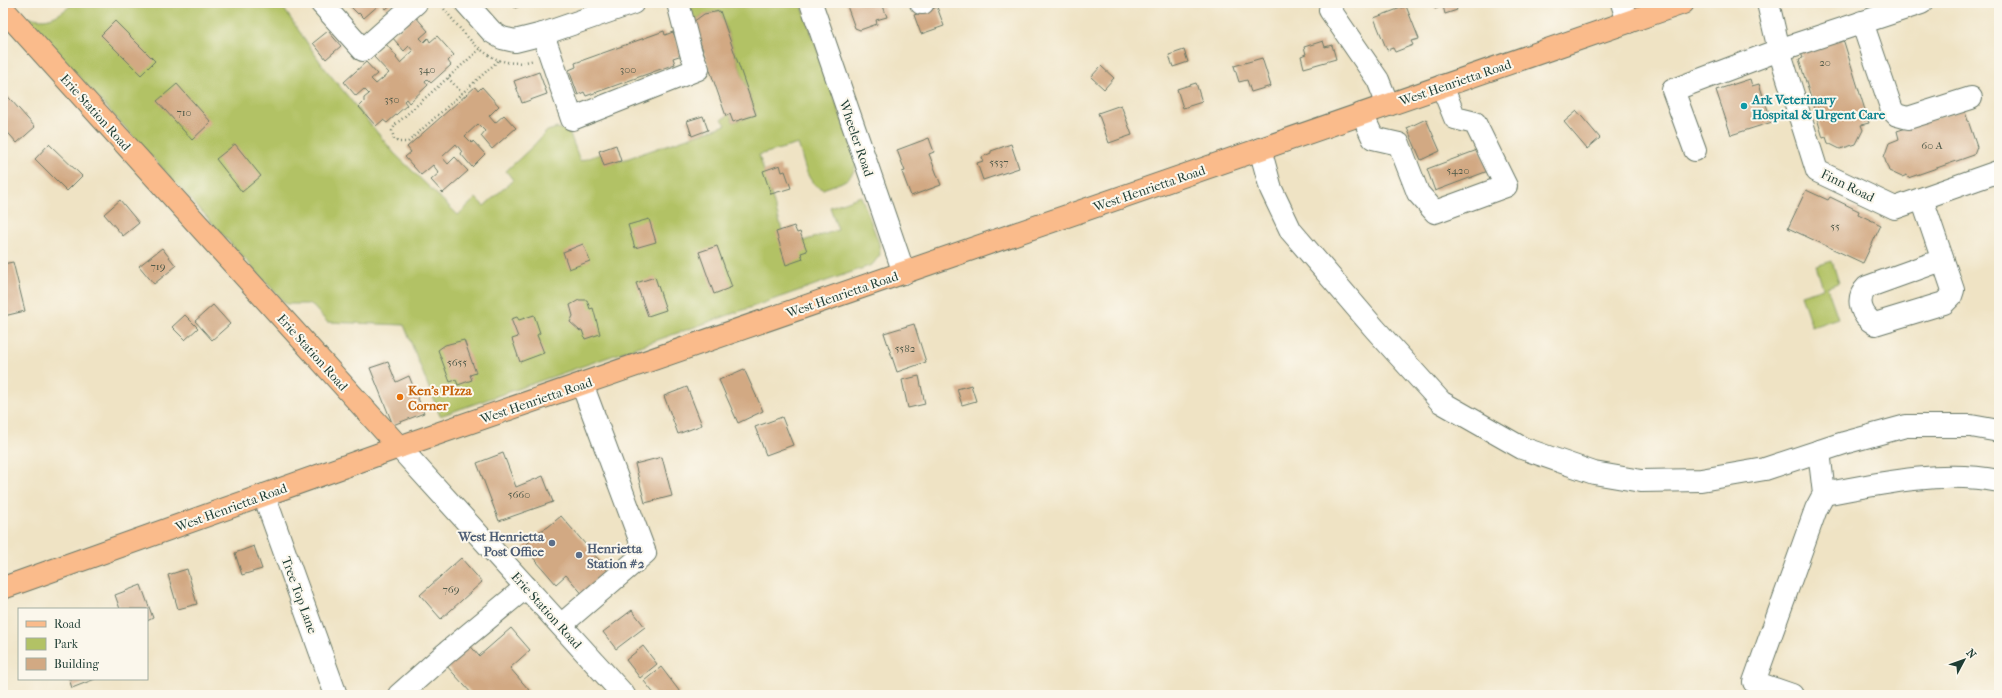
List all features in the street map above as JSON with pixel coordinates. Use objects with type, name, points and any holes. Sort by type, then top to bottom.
[{"type":"main road","name":"West Henrietta Road","points":[[3,588],[399,447],[1442,86],[1625,12],[1683,3]]},
{"type":"main road","name":"Erie Station Road","points":[[3,9],[399,447]]},
{"type":"street","points":[[321,3],[363,50],[416,3]]},
{"type":"street","points":[[466,3],[492,32],[502,38],[515,41],[543,34],[601,8],[633,3]]},
{"type":"street","points":[[543,34],[572,119],[698,69],[691,53],[678,3]]},
{"type":"street","name":"Wheeler Road","points":[[810,3],[904,273]]},
{"type":"street","name":"Finn Road","points":[[1768,3],[1779,50],[1817,171],[1895,208],[1997,172]]},
{"type":"street","points":[[1695,150],[1672,90],[1779,50],[1921,3]]},
{"type":"street","points":[[1330,10],[1378,80],[1388,105]]},
{"type":"street","points":[[1862,22],[1892,110],[1897,115],[1908,118],[1971,98]]},
{"type":"street","points":[[1362,114],[1373,138],[1399,144],[1418,193],[1435,212],[1506,186],[1475,123],[1455,118],[1442,86]]},
{"type":"street","points":[[1260,149],[1271,189],[1291,231],[1375,329],[1441,402],[1522,448],[1594,474],[1641,481],[1701,480],[1765,469],[1819,451],[1906,426],[1971,426],[1999,431]]},
{"type":"street","points":[[1922,198],[1942,260]]},
{"type":"street","points":[[561,625],[645,552],[582,384]]},
{"type":"street","name":"Erie Station Road","points":[[399,447],[624,695]]},
{"type":"street","points":[[1792,695],[1754,682],[1816,509],[1824,494],[1819,451]]},
{"type":"street","points":[[1824,494],[1914,478],[1958,477],[1999,481]]},
{"type":"street","name":"Tree Top Lane","points":[[264,495],[336,695]]},
{"type":"street","points":[[409,692],[445,654],[526,587]]},
{"type":"path","points":[[480,50],[395,125],[392,131],[394,139],[403,143],[408,142],[499,60]]},
{"type":"path","points":[[448,78],[462,94]]},
{"type":"green space","points":[[74,3],[280,3],[323,66],[394,153],[458,215],[476,198],[484,206],[513,180],[506,171],[547,131],[557,128],[569,131],[580,161],[600,154],[605,166],[726,125],[722,119],[730,114],[733,122],[756,115],[720,11],[704,14],[693,22],[685,3],[801,3],[857,162],[855,169],[849,178],[823,189],[812,182],[809,177],[798,144],[759,155],[787,246],[838,230],[830,207],[861,196],[879,243],[880,255],[872,265],[440,416],[404,325],[327,322],[311,304],[286,304],[30,23],[30,17],[37,19],[49,18],[59,14]]},
{"type":"green space","points":[[1832,261],[1839,283],[1827,287],[1838,318],[1812,327],[1801,295],[1823,288],[1816,266]]},
{"type":"building","points":[[347,3],[381,3],[364,18]]},
{"type":"building","points":[[381,3],[393,3],[386,9]]},
{"type":"building","points":[[507,3],[528,3],[515,8],[513,5],[509,6]]},
{"type":"building","points":[[846,3],[882,3],[887,17],[876,20],[877,24],[860,30],[855,28]]},
{"type":"building","points":[[1433,3],[1454,3],[1457,10],[1445,14],[1443,6],[1435,9]]},
{"type":"building","points":[[1406,6],[1419,39],[1411,41],[1413,45],[1395,52],[1393,48],[1387,50],[1374,18]]},
{"type":"building","points":[[937,7],[944,26],[921,34],[914,15]]},
{"type":"building","points":[[720,11],[756,115],[733,122],[730,114],[726,116],[693,22],[704,14]]},
{"type":"building","points":[[415,16],[428,31],[420,38],[424,42],[428,38],[430,42],[437,36],[454,55],[448,61],[451,65],[431,83],[427,79],[425,81],[428,85],[409,103],[406,99],[404,101],[407,105],[387,123],[383,120],[376,126],[359,107],[364,102],[364,98],[369,94],[364,89],[356,96],[344,82],[366,62],[377,74],[371,79],[376,84],[389,73],[373,56],[386,44],[400,63],[413,51],[409,46],[404,51],[392,37]]},
{"type":"building","points":[[115,21],[155,61],[141,75],[101,35]]},
{"type":"building","points":[[328,31],[341,46],[326,59],[313,43]]},
{"type":"building","points":[[664,31],[665,35],[673,32],[682,55],[673,58],[675,64],[586,96],[584,92],[578,95],[569,70],[576,67],[575,63]]},
{"type":"building","points":[[1841,39],[1844,42],[1869,123],[1861,125],[1863,130],[1856,144],[1840,149],[1828,143],[1826,137],[1823,138],[1799,59],[1803,58],[1800,51]]},
{"type":"building","points":[[1323,41],[1325,47],[1332,45],[1336,59],[1304,68],[1301,56],[1306,54],[1304,47]]},
{"type":"building","points":[[1184,50],[1188,62],[1173,67],[1169,55]]},
{"type":"building","points":[[1262,58],[1271,86],[1251,92],[1247,80],[1239,82],[1234,66]]},
{"type":"building","points":[[1101,66],[1114,78],[1104,89],[1091,77]]},
{"type":"building","points":[[539,72],[547,94],[522,103],[514,81]]},
{"type":"building","name":"Ark Veterinary Hospital & Urgent Care","points":[[1750,79],[1752,86],[1759,84],[1772,122],[1731,135],[1716,90]]},
{"type":"building","points":[[1196,83],[1202,102],[1183,108],[1177,89]]},
{"type":"building","points":[[177,84],[211,122],[192,140],[157,101]]},
{"type":"building","points":[[475,87],[478,91],[482,87],[499,106],[489,116],[495,123],[504,115],[516,128],[492,149],[481,136],[485,131],[478,124],[465,136],[472,143],[473,141],[485,154],[472,167],[461,154],[462,152],[456,144],[442,157],[448,164],[455,157],[468,171],[443,193],[431,180],[439,173],[433,165],[421,175],[405,157],[411,152],[407,147]]},
{"type":"building","points":[[3,91],[35,127],[17,143],[3,127]]},
{"type":"building","points":[[1121,105],[1132,135],[1109,143],[1098,113]]},
{"type":"building","points":[[1964,109],[1977,147],[1974,155],[1908,178],[1907,175],[1902,177],[1889,171],[1884,157],[1889,143],[1899,139],[1897,131]]},
{"type":"building","points":[[1577,111],[1600,138],[1587,149],[1564,122]]},
{"type":"building","points":[[703,116],[708,130],[692,136],[687,121]]},
{"type":"building","points":[[1426,119],[1440,151],[1421,160],[1407,128]]},
{"type":"building","points":[[929,138],[934,152],[929,154],[941,185],[911,196],[902,172],[905,171],[897,150]]},
{"type":"building","points":[[49,144],[82,176],[67,191],[35,159]]},
{"type":"building","points":[[235,144],[261,176],[242,192],[216,159]]},
{"type":"building","points":[[1011,144],[1019,168],[983,180],[977,163],[983,161],[982,157],[991,153],[991,151]]},
{"type":"building","points":[[616,145],[621,161],[604,166],[599,151]]},
{"type":"building","points":[[1480,149],[1488,171],[1435,191],[1427,169]]},
{"type":"building","points":[[780,165],[782,172],[785,171],[791,188],[771,194],[763,171]]},
{"type":"building","points":[[1806,190],[1828,200],[1830,197],[1859,211],[1858,214],[1881,225],[1863,263],[1788,228]]},
{"type":"building","points":[[120,200],[139,223],[123,236],[104,214]]},
{"type":"building","points":[[649,219],[656,242],[635,248],[628,225]]},
{"type":"building","points":[[794,226],[797,233],[800,232],[807,251],[801,253],[803,259],[786,265],[776,232]]},
{"type":"building","points":[[583,244],[590,261],[569,269],[563,252]]},
{"type":"building","points":[[717,246],[732,287],[714,294],[699,252]]},
{"type":"building","points":[[162,248],[176,266],[154,284],[139,266]]},
{"type":"building","points":[[13,262],[25,311],[4,316],[3,264]]},
{"type":"building","points":[[655,277],[666,310],[648,316],[636,283]]},
{"type":"building","points":[[579,300],[587,300],[590,309],[593,308],[600,334],[585,339],[582,330],[580,331],[570,322],[573,316],[570,305]]},
{"type":"building","points":[[213,305],[230,324],[212,340],[195,321]]},
{"type":"building","points":[[185,315],[198,328],[185,340],[172,327]]},
{"type":"building","points":[[534,315],[540,333],[537,335],[544,353],[520,362],[512,339],[518,337],[511,319],[517,317],[519,320]]},
{"type":"building","points":[[914,324],[926,362],[897,372],[884,333]]},
{"type":"building","points":[[464,340],[476,373],[470,375],[472,380],[458,385],[456,380],[450,382],[438,350],[445,345]]},
{"type":"building","name":"Ken's PIzza Corner","points":[[388,362],[396,382],[409,376],[424,413],[393,425],[370,368]]},
{"type":"building","points":[[744,369],[763,411],[738,423],[719,380]]},
{"type":"building","points":[[919,376],[925,404],[908,408],[902,380]]},
{"type":"building","points":[[971,385],[976,401],[962,405],[957,389]]},
{"type":"building","points":[[687,387],[702,425],[678,434],[664,396]]},
{"type":"building","points":[[782,417],[793,445],[766,455],[755,427]]},
{"type":"building","points":[[503,453],[516,487],[543,476],[553,502],[499,521],[477,463]]},
{"type":"building","points":[[662,457],[672,496],[645,503],[635,464]]},
{"type":"building","points":[[561,516],[611,574],[585,597],[566,575],[556,584],[524,547],[539,532],[548,527]]},
{"type":"building","points":[[254,546],[262,569],[242,575],[235,553]]},
{"type":"building","points":[[461,558],[482,582],[441,619],[420,595]]},
{"type":"building","points":[[187,569],[197,604],[178,609],[168,575]]},
{"type":"building","points":[[141,585],[153,618],[148,620],[148,608],[120,608],[115,595]]},
{"type":"building","points":[[632,610],[645,627],[616,649],[603,632]]},
{"type":"building","points":[[511,628],[530,650],[510,668],[529,690],[524,695],[473,695],[445,664],[468,643],[479,656]]},
{"type":"building","points":[[643,646],[657,664],[640,678],[626,660]]},
{"type":"building","points":[[661,667],[680,692],[676,695],[655,695],[644,681]]},
{"type":"building","points":[[69,680],[92,680],[72,688]]},
{"type":"place","name":"Ark Veterinary Hospital & Urgent Care","points":[[1744,106]]},
{"type":"place","name":"Ken's PIzza Corner","points":[[400,397]]},
{"type":"place","name":"West Henrietta Post Office","points":[[552,543]]},
{"type":"place","name":"Henrietta Station #2","points":[[579,555]]}]
